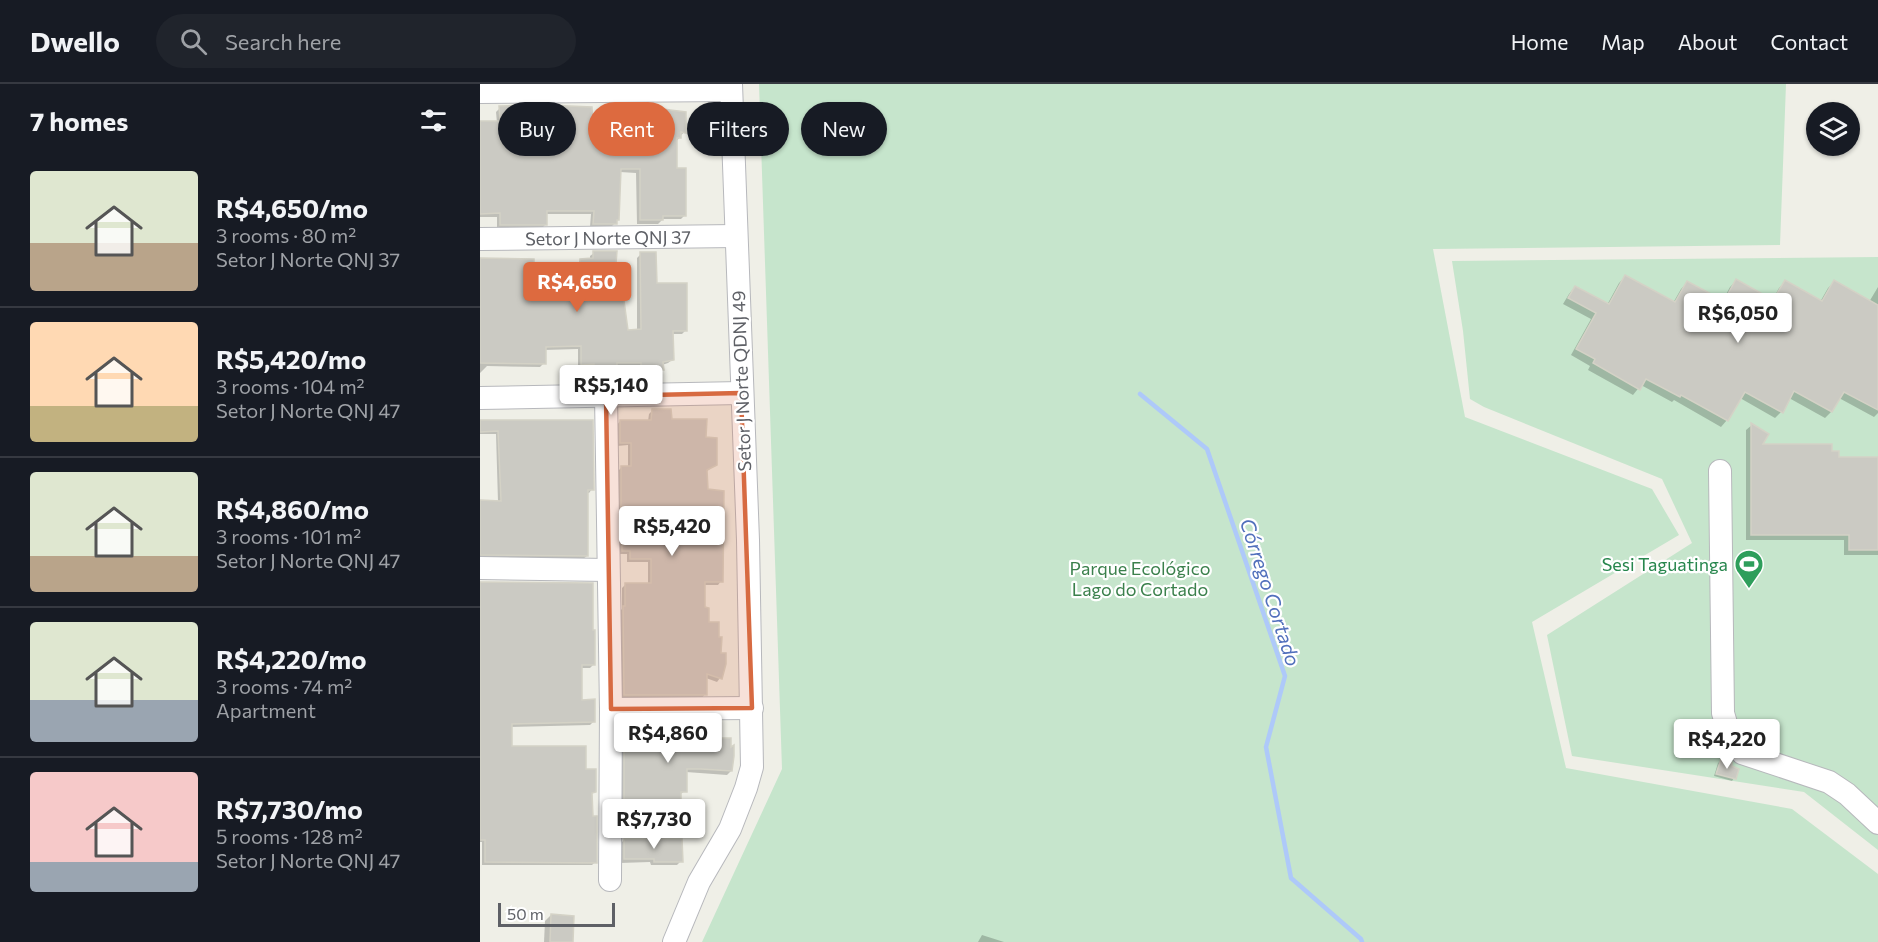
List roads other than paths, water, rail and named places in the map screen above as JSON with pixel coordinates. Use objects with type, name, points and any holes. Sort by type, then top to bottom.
[{"type":"street","points":[[480,92],[731,87]]},
{"type":"street","name":"Setor J Norte QDNJ 49","points":[[699,882],[730,829],[752,767],[748,540],[731,87]]},
{"type":"street","name":"Setor J Norte QNJ 37","points":[[480,238],[736,236]]},
{"type":"street","points":[[480,398],[741,393]]},
{"type":"street","points":[[606,396],[611,709],[610,880]]},
{"type":"street","points":[[1720,471],[1723,713],[1730,737],[1742,753],[1829,782],[1847,794],[1878,823]]},
{"type":"street","points":[[480,568],[608,570]]},
{"type":"street","points":[[611,709],[752,708]]},
{"type":"street","points":[[674,942],[699,882]]},
{"type":"street","points":[[689,942],[699,882]]},
{"type":"waterway","name":"Córrego Cortado","points":[[1140,394],[1207,449],[1285,676],[1266,747],[1291,878],[1362,942]]},
{"type":"place","name":"Sesi Taguatinga","points":[[1749,590]]},
{"type":"park label","name":"Parque Ecológico Lago do Cortado","points":[[1140,578]]}]
